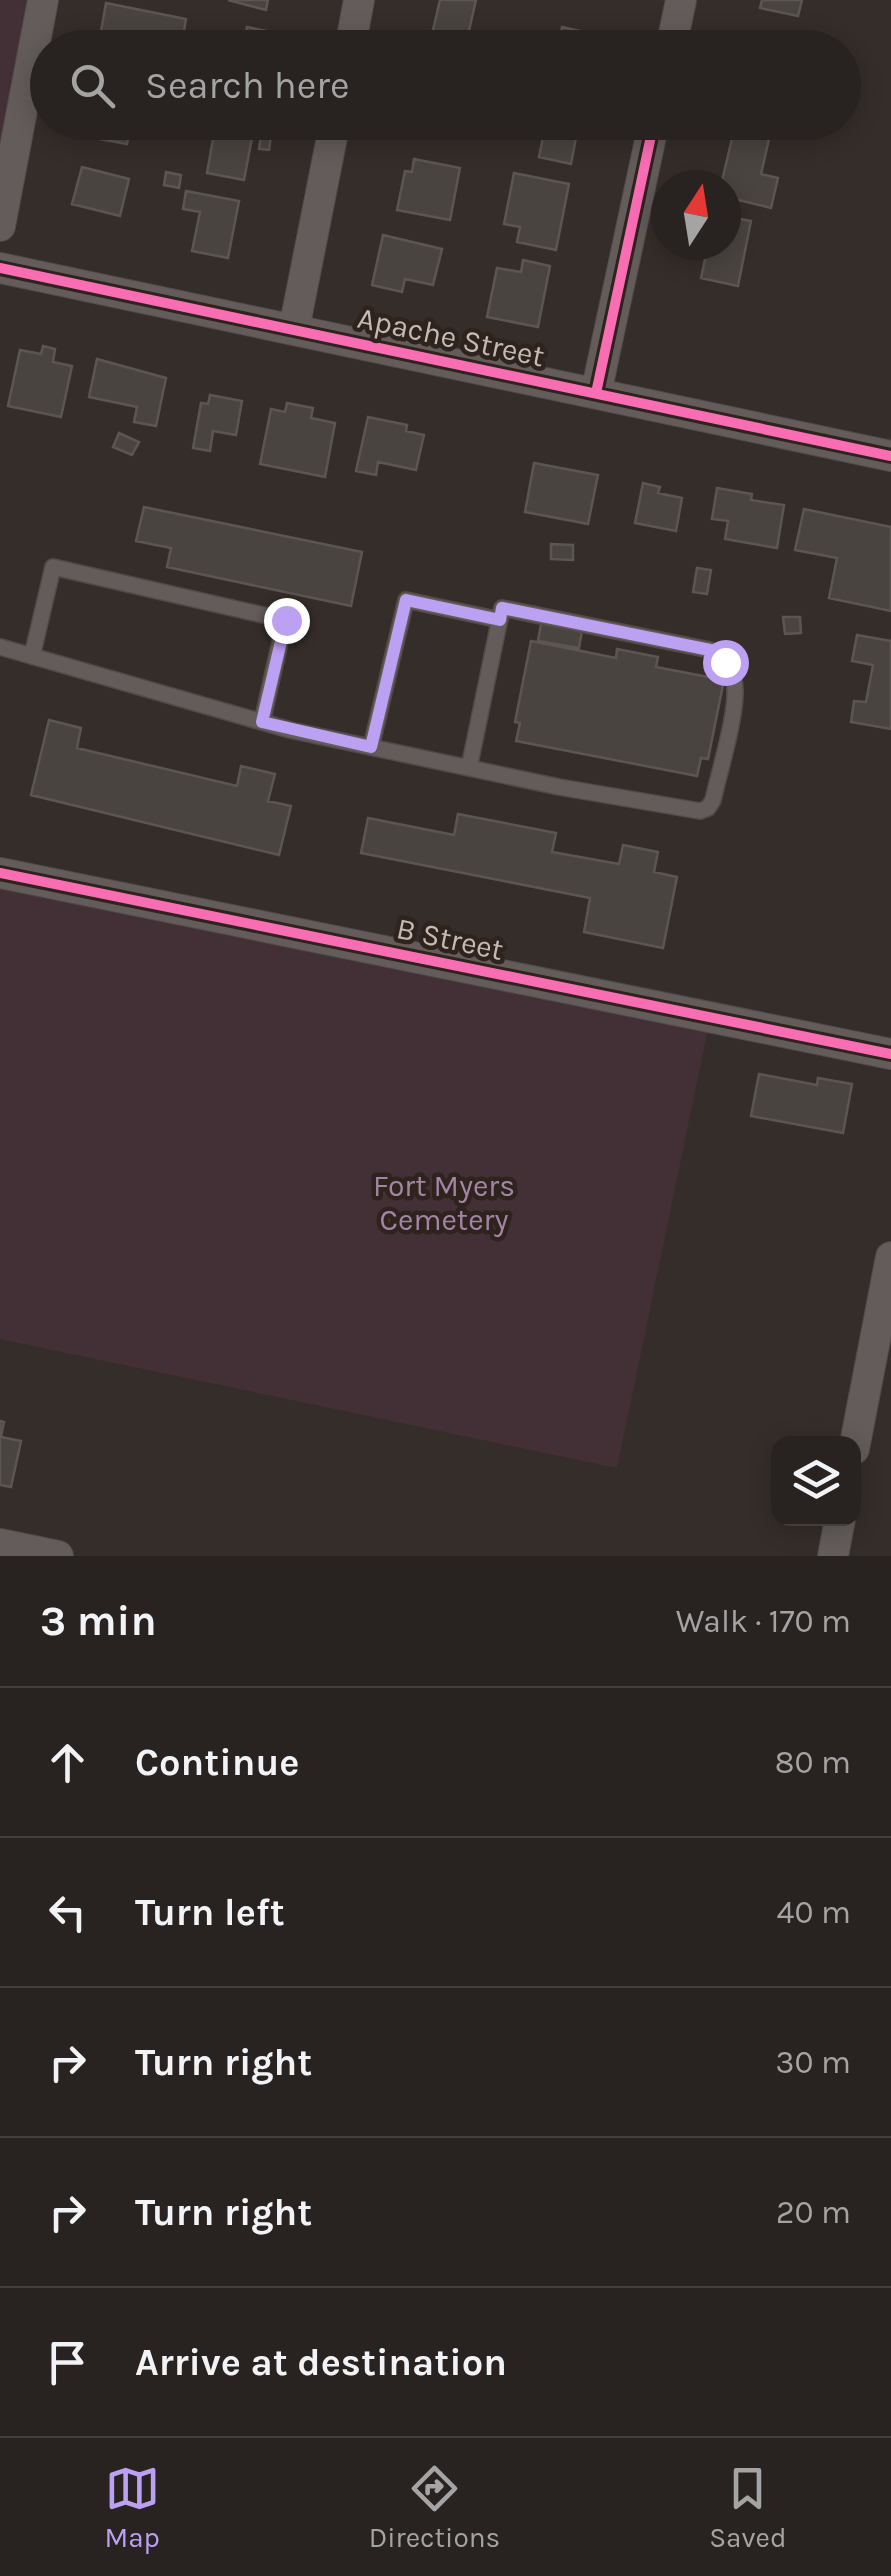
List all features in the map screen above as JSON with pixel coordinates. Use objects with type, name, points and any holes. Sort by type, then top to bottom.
[{"type":"street","points":[[37,30],[43,0]]},
{"type":"street","points":[[353,30],[359,0]]},
{"type":"street","points":[[674,30],[681,0]]},
{"type":"street","points":[[0,226],[30,68]]},
{"type":"street","points":[[294,329],[331,140]]},
{"type":"street","points":[[596,393],[650,140]]},
{"type":"street","name":"Apache Street","points":[[0,268],[891,456]]},
{"type":"street","name":"B Street","points":[[0,872],[891,1054]]},
{"type":"street","points":[[857,1436],[891,1257]]},
{"type":"street","points":[[832,1556],[838,1526]]},
{"type":"street","points":[[0,1544],[51,1555]]},
{"type":"lane","points":[[32,656],[53,566],[286,620],[262,722]]},
{"type":"lane","points":[[371,747],[406,600],[500,620]]},
{"type":"lane","points":[[0,647],[262,722],[469,768],[700,811],[713,800],[734,704],[734,682],[725,662],[710,650],[502,608],[469,768]]},
{"type":"green space","points":[[0,0],[29,0],[0,142]]},
{"type":"green space","name":"Fort Myers Cemetery","points":[[0,886],[708,1029],[617,1468],[0,1339]]},
{"type":"building","points":[[228,0],[268,0],[266,10]]},
{"type":"building","points":[[440,0],[476,0],[469,30],[433,30]]},
{"type":"building","points":[[762,0],[802,0],[798,16],[760,8]]},
{"type":"building","points":[[106,3],[186,19],[184,30],[101,30]]},
{"type":"building","points":[[213,140],[252,140],[244,180],[207,173]]},
{"type":"building","points":[[260,140],[270,140],[269,150],[259,149]]},
{"type":"building","points":[[542,140],[576,140],[571,164],[539,157]]},
{"type":"building","points":[[732,140],[769,140],[761,174],[778,178],[771,208],[741,201],[741,170],[725,170]]},
{"type":"building","points":[[414,159],[460,168],[450,220],[397,210],[405,171],[412,172]]},
{"type":"building","points":[[82,167],[129,179],[120,216],[72,204]]},
{"type":"building","points":[[166,172],[181,175],[179,188],[164,185]]},
{"type":"building","points":[[514,173],[569,184],[556,250],[517,242],[520,227],[504,224]]},
{"type":"building","points":[[186,191],[239,201],[228,258],[192,251],[200,212],[183,209]]},
{"type":"building","points":[[741,219],[751,221],[738,286],[701,278],[705,260],[741,260]]},
{"type":"building","points":[[383,235],[442,249],[433,285],[405,279],[402,292],[372,285]]},
{"type":"building","points":[[523,260],[550,266],[538,327],[487,317],[497,268],[521,272]]},
{"type":"building","points":[[43,346],[55,349],[53,362],[72,366],[61,417],[8,406],[20,350],[41,354]]},
{"type":"building","points":[[97,359],[166,378],[156,426],[134,422],[137,407],[89,397]]},
{"type":"building","points":[[210,395],[242,401],[236,435],[213,431],[210,451],[193,448],[201,403],[208,404]]},
{"type":"building","points":[[287,403],[313,408],[311,418],[335,423],[325,477],[260,464],[271,409],[285,412]]},
{"type":"building","points":[[368,417],[407,425],[406,431],[424,435],[416,470],[378,462],[376,475],[356,471]]},
{"type":"building","points":[[119,433],[139,442],[132,455],[113,447]]},
{"type":"building","points":[[534,463],[598,475],[588,524],[525,512]]},
{"type":"building","points":[[643,483],[660,487],[658,493],[682,498],[676,531],[635,523]]},
{"type":"building","points":[[717,488],[752,494],[751,500],[784,505],[777,548],[725,539],[728,521],[712,519]]},
{"type":"building","points":[[144,507],[362,552],[351,606],[167,567],[171,548],[136,541]]},
{"type":"building","points":[[804,509],[891,527],[891,611],[829,598],[837,558],[795,550]]},
{"type":"building","points":[[551,544],[573,545],[573,560],[551,559]]},
{"type":"building","points":[[697,568],[711,570],[707,594],[693,592]]},
{"type":"building","points":[[783,617],[800,617],[801,633],[785,634]]},
{"type":"building","points":[[541,624],[582,631],[579,648],[538,641]]},
{"type":"building","points":[[857,635],[891,641],[891,729],[851,722],[854,701],[866,702],[873,665],[852,661]]},
{"type":"building","points":[[531,641],[616,658],[617,649],[658,657],[656,667],[724,680],[708,759],[701,758],[697,776],[516,741],[520,723],[515,722]]},
{"type":"building","points":[[49,720],[81,728],[77,748],[237,786],[241,766],[275,774],[268,801],[291,806],[279,855],[31,795]]},
{"type":"building","points":[[458,814],[556,833],[552,852],[619,864],[623,845],[658,852],[654,872],[677,877],[663,948],[584,932],[590,898],[361,853],[368,818],[454,835]]},
{"type":"building","points":[[759,1074],[817,1085],[818,1078],[852,1084],[843,1133],[751,1116]]},
{"type":"building","points":[[0,1421],[4,1422],[1,1437],[21,1441],[11,1487],[0,1485]]},
{"type":"cycle path","points":[[596,393],[650,140]]},
{"type":"cycle path","points":[[0,268],[891,456]]},
{"type":"cycle path","points":[[0,873],[891,1054]]},
{"type":"route","points":[[286,620],[262,722],[371,747],[406,600],[500,620],[502,608],[544,615],[710,650],[725,662]]}]
